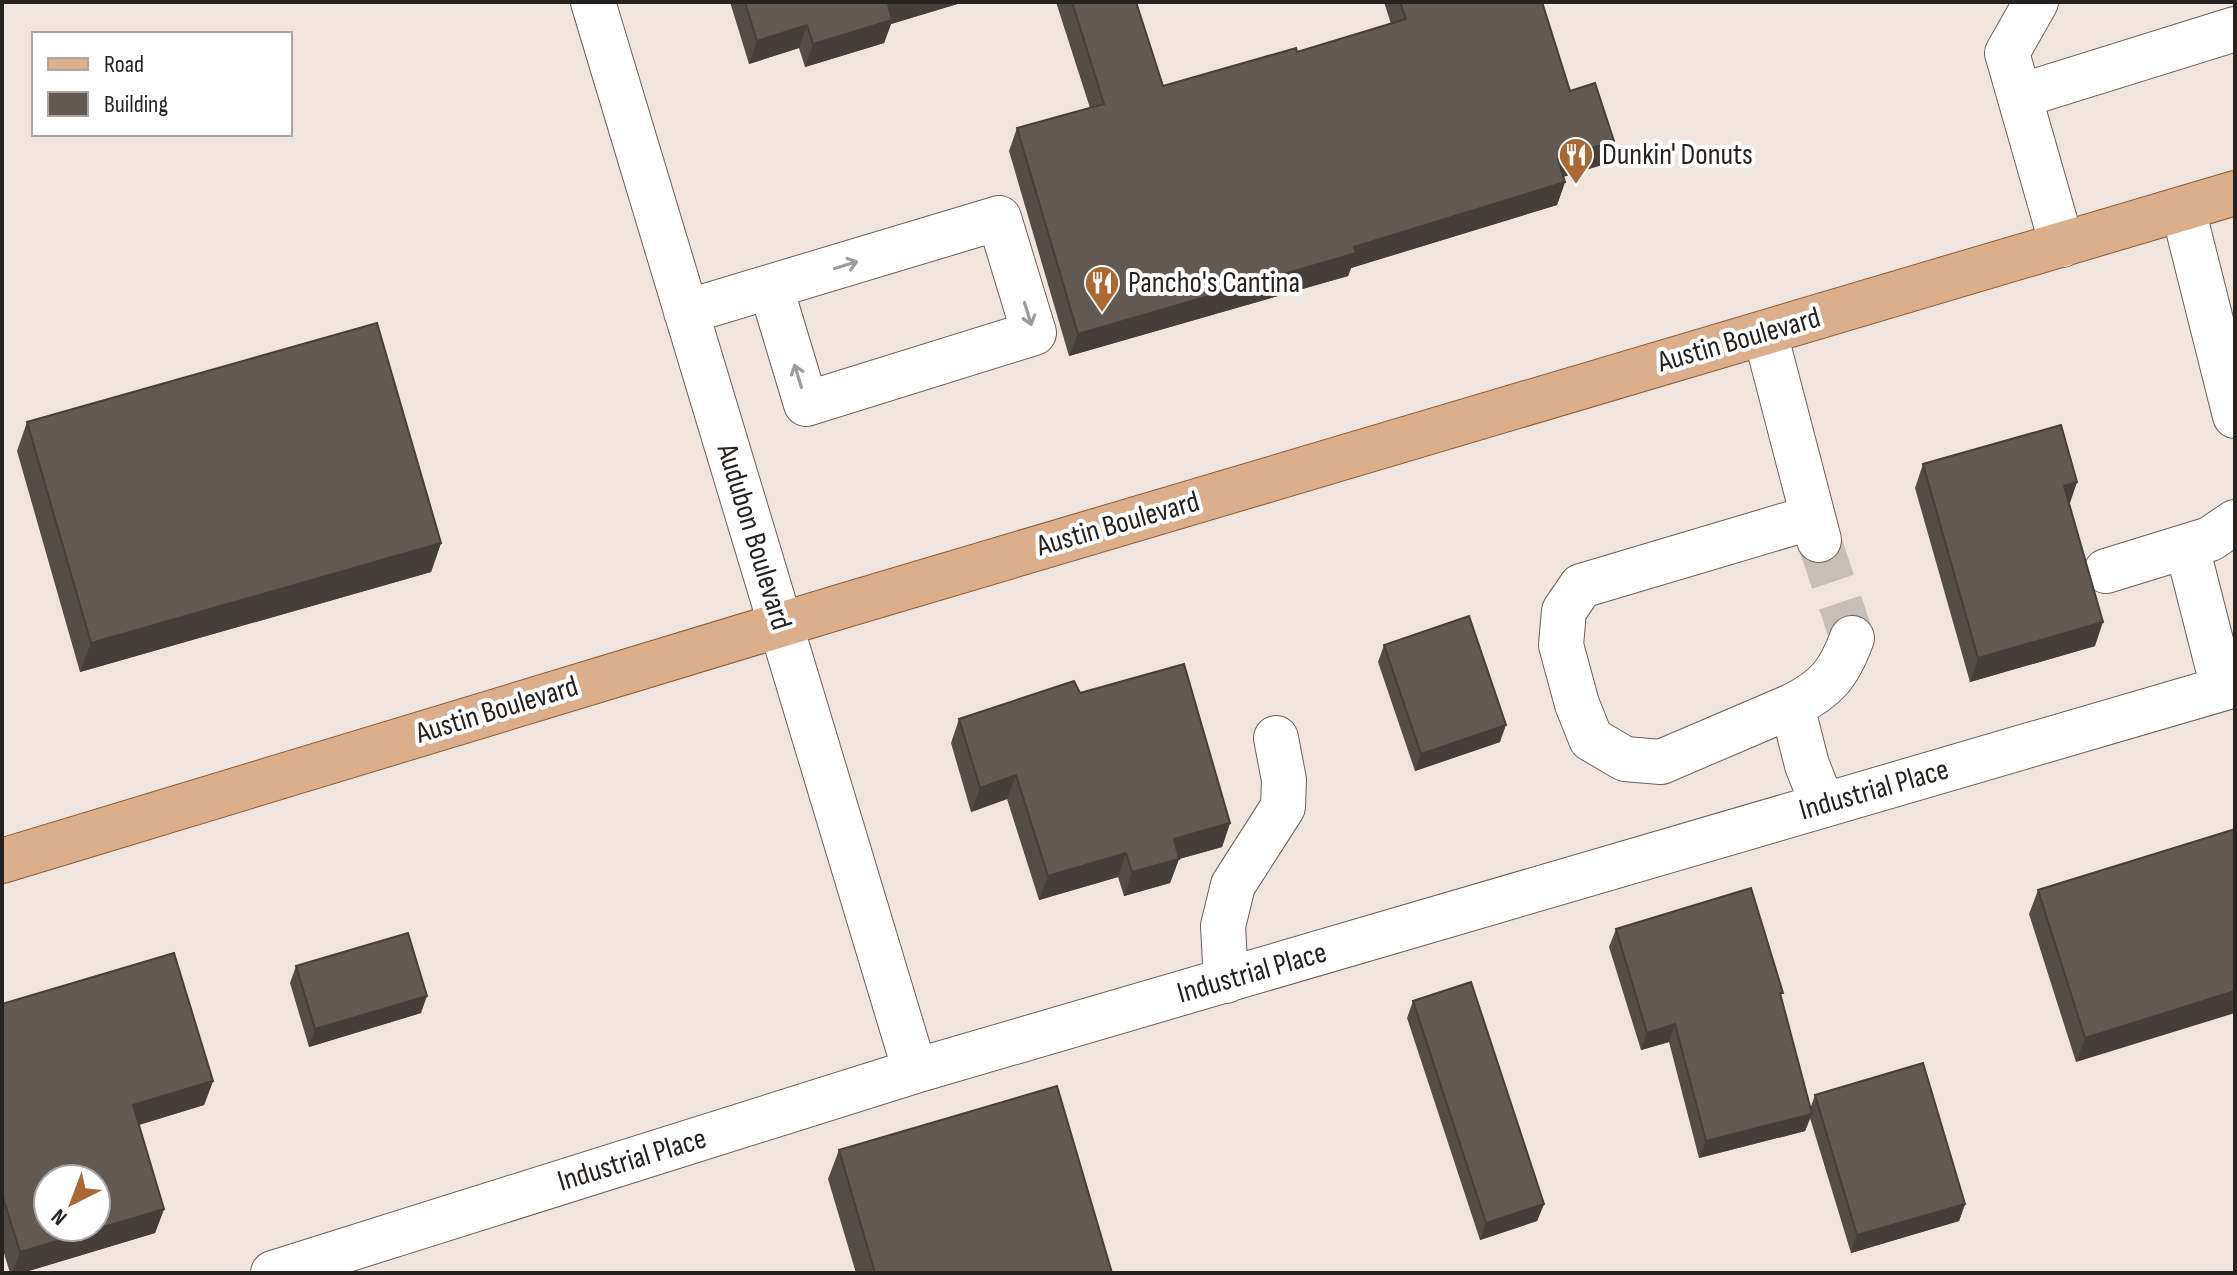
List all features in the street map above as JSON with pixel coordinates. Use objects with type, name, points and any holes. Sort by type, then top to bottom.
[{"type":"main road","name":"Austin Boulevard","points":[[2,861],[781,625],[2235,193]]},
{"type":"street","name":"Audubon Boulevard","points":[[593,2],[915,1071]]},
{"type":"street","points":[[2036,2],[2007,53],[2062,245]]},
{"type":"street","points":[[2020,96],[2235,29]]},
{"type":"street","points":[[2183,209],[2235,416]]},
{"type":"street","points":[[686,312],[999,218],[1034,333],[806,404],[771,288]]},
{"type":"street","points":[[1765,333],[1816,529],[1581,586],[1564,611],[1561,645],[1577,704],[1591,739],[1625,759],[1661,762],[1816,694],[1841,667],[1852,638]]},
{"type":"street","points":[[2106,571],[2210,539],[2235,522]]},
{"type":"street","points":[[2187,547],[2229,687]]},
{"type":"street","name":"Industrial Place","points":[[273,1273],[915,1071],[2229,687]]},
{"type":"street","points":[[1792,706],[1807,765],[1823,805]]},
{"type":"street","points":[[1226,981],[1223,926],[1233,885],[1283,807],[1284,780],[1276,738]]},
{"type":"building","points":[[745,2],[896,2],[888,4],[892,20],[813,44],[807,25],[757,41]]},
{"type":"building","points":[[1072,2],[1136,2],[1163,86],[1296,48],[1297,52],[1406,19],[1400,2],[1542,2],[1570,91],[1595,83],[1614,141],[1558,159],[1565,182],[1354,247],[1356,253],[1078,334],[1017,128],[1104,104]]},
{"type":"building","points":[[377,323],[441,543],[91,643],[27,422]]},
{"type":"building","points":[[2061,425],[2077,482],[2064,486],[2103,622],[1978,658],[1923,464]]},
{"type":"building","points":[[1469,616],[1506,725],[1421,754],[1384,645]]},
{"type":"building","points":[[1184,664],[1230,823],[1174,839],[1179,859],[1132,872],[1126,853],[1048,876],[1016,775],[980,788],[959,719],[1074,681],[1080,693]]},
{"type":"building","points":[[2235,829],[2235,991],[2085,1038],[2038,890]]},
{"type":"building","points":[[1751,888],[1783,993],[1780,993],[1812,1114],[1706,1141],[1675,1024],[1647,1033],[1616,929]]},
{"type":"building","points":[[408,933],[427,996],[315,1029],[296,966]]},
{"type":"building","points":[[174,953],[213,1081],[133,1105],[164,1209],[112,1225],[112,1163],[32,1163],[32,1243],[50,1243],[20,1252],[2,1194],[2,1004]]},
{"type":"building","points":[[1471,982],[1544,1204],[1486,1223],[1413,1001]]},
{"type":"building","points":[[1923,1063],[1965,1204],[1857,1235],[1815,1095]]},
{"type":"building","points":[[1057,1086],[1112,1273],[875,1273],[839,1150]]},
{"type":"tunnel","points":[[1819,540],[1852,638]]},
{"type":"place","name":"Dunkin' Donuts","points":[[1576,186]]},
{"type":"place","name":"Pancho's Cantina","points":[[1102,314]]}]
